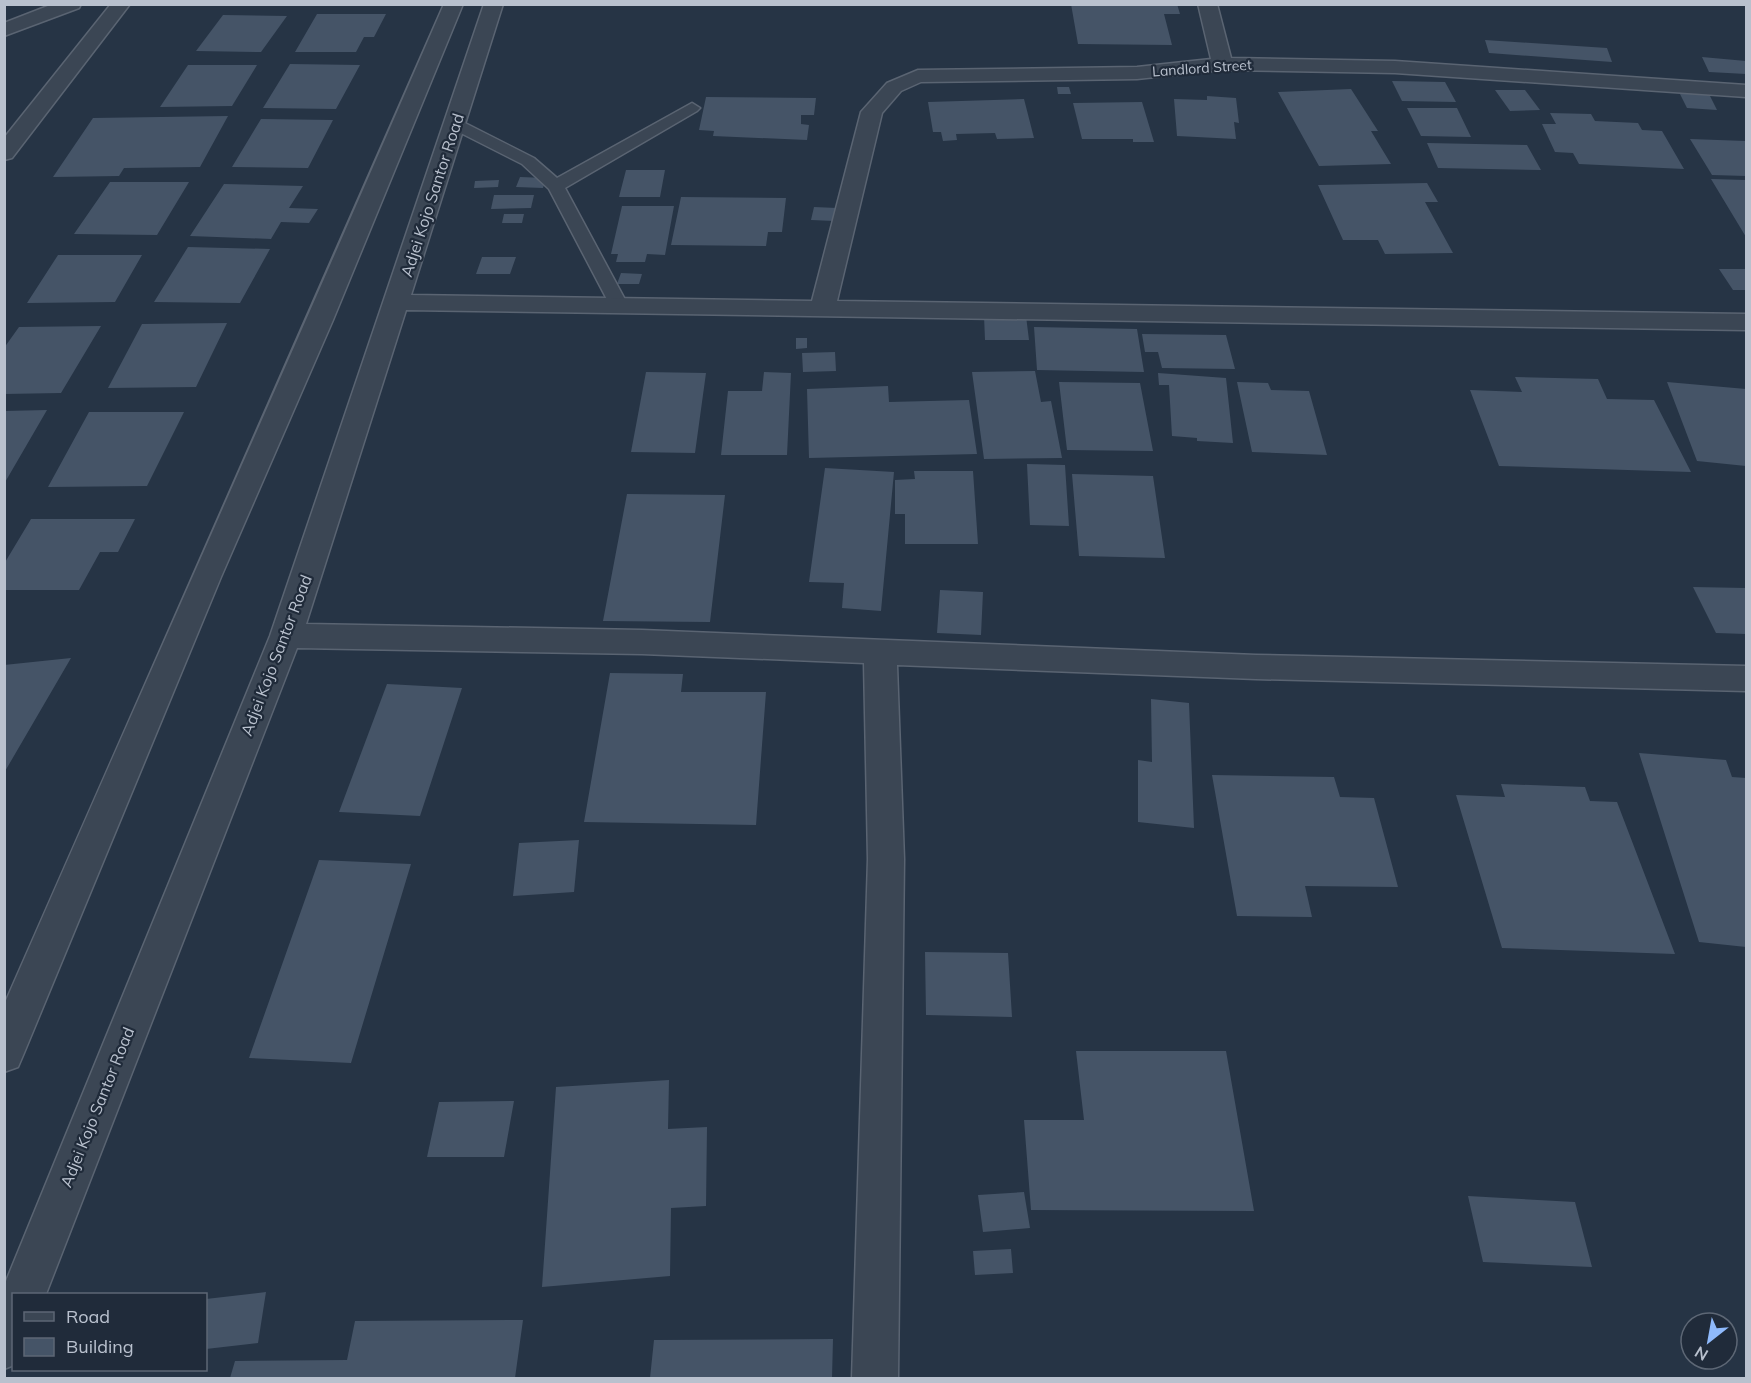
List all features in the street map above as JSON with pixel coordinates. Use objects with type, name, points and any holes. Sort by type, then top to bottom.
[{"type":"street","points":[[4,30],[72,4]]},
{"type":"street","points":[[4,153],[121,4]]},
{"type":"street","points":[[4,1053],[206,577],[320,320],[454,4]]},
{"type":"street","name":"Adjei Kojo Santor Road","points":[[24,1293],[286,636],[494,4]]},
{"type":"street","points":[[1207,4],[1222,64]]},
{"type":"street","name":"Landlord Street","points":[[824,308],[872,112],[894,87],[918,76],[1137,73],[1222,64],[1395,67],[1746,91]]},
{"type":"street","points":[[397,303],[1746,322]]},
{"type":"street","points":[[286,636],[642,642],[1256,667],[1746,679]]},
{"type":"street","points":[[875,1378],[886,859],[880,651]]},
{"type":"street","points":[[4,1346],[12,1328]]},
{"type":"lane","points":[[556,186],[692,108]]},
{"type":"lane","points":[[455,124],[528,161],[556,186],[620,307]]},
{"type":"building","points":[[1071,4],[1177,4],[1180,14],[1164,14],[1172,45],[1078,44]]},
{"type":"building","points":[[317,14],[386,14],[374,37],[364,37],[356,52],[295,52]]},
{"type":"building","points":[[223,15],[287,16],[261,52],[196,51]]},
{"type":"building","points":[[1485,40],[1607,48],[1612,62],[1489,53]]},
{"type":"building","points":[[1702,57],[1746,61],[1746,74],[1709,72]]},
{"type":"building","points":[[290,64],[360,65],[336,109],[263,108]]},
{"type":"building","points":[[188,65],[257,65],[232,106],[160,107]]},
{"type":"building","points":[[1392,81],[1445,82],[1456,102],[1402,101]]},
{"type":"building","points":[[1057,87],[1069,87],[1071,94],[1058,94]]},
{"type":"building","points":[[1351,89],[1378,131],[1371,131],[1391,164],[1319,166],[1278,92]]},
{"type":"building","points":[[1495,90],[1525,90],[1540,110],[1510,111]]},
{"type":"building","points":[[1678,90],[1708,92],[1717,110],[1687,108]]},
{"type":"building","points":[[1207,96],[1236,98],[1239,123],[1234,122],[1236,139],[1177,136],[1174,99],[1207,100]]},
{"type":"building","points":[[706,97],[816,98],[814,115],[801,115],[801,124],[809,125],[807,140],[713,136],[714,131],[699,130]]},
{"type":"building","points":[[1024,99],[1034,138],[997,139],[995,133],[956,134],[957,140],[943,141],[941,132],[933,132],[928,102]]},
{"type":"building","points":[[1142,102],[1154,142],[1133,142],[1133,139],[1082,139],[1073,103]]},
{"type":"building","points":[[1407,108],[1457,108],[1471,137],[1421,136]]},
{"type":"building","points":[[1550,113],[1591,114],[1595,121],[1638,123],[1642,130],[1662,131],[1684,169],[1579,164],[1573,153],[1555,152],[1542,124],[1556,124]]},
{"type":"building","points":[[228,116],[200,167],[124,168],[119,176],[53,177],[93,118]]},
{"type":"building","points":[[261,119],[333,120],[308,168],[232,167]]},
{"type":"building","points":[[1690,139],[1746,141],[1746,176],[1712,175]]},
{"type":"building","points":[[1427,143],[1527,145],[1541,170],[1438,168]]},
{"type":"building","points":[[626,170],[665,170],[660,197],[619,197]]},
{"type":"building","points":[[520,177],[546,178],[543,188],[516,187]]},
{"type":"building","points":[[1711,179],[1746,180],[1746,237]]},
{"type":"building","points":[[499,180],[498,187],[474,188],[475,181]]},
{"type":"building","points":[[110,182],[189,182],[157,235],[74,234]]},
{"type":"building","points":[[1427,183],[1438,202],[1425,202],[1453,253],[1385,254],[1378,240],[1343,240],[1318,185]]},
{"type":"building","points":[[224,184],[303,186],[289,208],[318,209],[309,223],[281,222],[271,239],[190,236]]},
{"type":"building","points":[[494,195],[534,195],[531,208],[491,209]]},
{"type":"building","points":[[681,197],[786,198],[782,232],[768,232],[766,246],[671,245]]},
{"type":"building","points":[[622,206],[674,206],[665,255],[647,254],[645,262],[616,262],[618,254],[611,254]]},
{"type":"building","points":[[814,207],[837,208],[834,221],[811,220]]},
{"type":"building","points":[[504,214],[524,214],[522,223],[502,223]]},
{"type":"building","points":[[188,247],[270,249],[240,303],[154,302]]},
{"type":"building","points":[[58,255],[142,255],[115,302],[27,303]]},
{"type":"building","points":[[482,257],[516,257],[510,274],[476,274]]},
{"type":"building","points":[[1719,269],[1746,269],[1746,290],[1733,290]]},
{"type":"building","points":[[621,273],[642,274],[639,284],[617,284]]},
{"type":"building","points":[[984,316],[1026,316],[1029,340],[985,340]]},
{"type":"building","points":[[227,323],[196,387],[108,388],[142,324]]},
{"type":"building","points":[[101,326],[61,393],[4,394],[4,348],[19,327]]},
{"type":"building","points":[[1034,327],[1137,329],[1144,372],[1037,370]]},
{"type":"building","points":[[1142,334],[1226,335],[1235,369],[1162,368],[1158,352],[1145,352]]},
{"type":"building","points":[[796,338],[807,338],[807,348],[796,349]]},
{"type":"building","points":[[835,352],[836,371],[803,372],[802,353]]},
{"type":"building","points":[[1035,371],[1041,402],[1051,401],[1062,458],[984,459],[972,372]]},
{"type":"building","points":[[646,372],[706,373],[695,453],[631,452]]},
{"type":"building","points":[[764,372],[791,373],[787,455],[721,455],[728,391],[762,391]]},
{"type":"building","points":[[1158,373],[1226,378],[1233,443],[1197,441],[1197,438],[1172,436],[1169,385],[1159,385]]},
{"type":"building","points":[[1515,377],[1598,379],[1607,399],[1654,400],[1691,472],[1499,466],[1470,390],[1522,392]]},
{"type":"building","points":[[1059,382],[1140,383],[1153,451],[1067,450]]},
{"type":"building","points":[[1237,382],[1268,383],[1271,390],[1309,391],[1327,455],[1252,452]]},
{"type":"building","points":[[1667,382],[1746,389],[1746,466],[1697,461]]},
{"type":"building","points":[[888,386],[889,402],[969,400],[977,454],[809,458],[807,389]]},
{"type":"building","points":[[47,410],[4,484],[4,411]]},
{"type":"building","points":[[89,412],[184,412],[147,486],[48,487]]},
{"type":"building","points":[[1027,464],[1065,465],[1069,526],[1030,525]]},
{"type":"building","points":[[825,468],[894,472],[881,611],[842,608],[844,583],[809,582]]},
{"type":"building","points":[[914,471],[973,471],[978,544],[905,544],[905,514],[895,514],[895,480],[915,479]]},
{"type":"building","points":[[1072,474],[1153,476],[1165,558],[1079,556]]},
{"type":"building","points":[[627,494],[725,495],[710,622],[603,621]]},
{"type":"building","points":[[31,519],[135,519],[118,552],[100,552],[79,590],[4,590],[4,564]]},
{"type":"building","points":[[1693,587],[1746,588],[1746,634],[1716,633]]},
{"type":"building","points":[[940,590],[983,592],[981,635],[937,633]]},
{"type":"building","points":[[71,658],[4,773],[4,665]]},
{"type":"building","points":[[610,673],[683,674],[681,692],[766,692],[756,825],[584,822]]},
{"type":"building","points":[[387,684],[462,688],[420,816],[339,812]]},
{"type":"building","points":[[1151,699],[1189,703],[1194,828],[1138,822],[1138,760],[1152,762]]},
{"type":"building","points":[[1639,753],[1726,760],[1732,777],[1746,778],[1746,947],[1699,942]]},
{"type":"building","points":[[1212,775],[1334,777],[1340,797],[1374,798],[1398,887],[1305,886],[1312,917],[1237,916]]},
{"type":"building","points":[[1501,784],[1585,787],[1590,801],[1617,802],[1675,954],[1502,948],[1456,795],[1505,797]]},
{"type":"building","points":[[579,840],[574,892],[513,896],[519,843]]},
{"type":"building","points":[[319,860],[411,864],[351,1063],[249,1058]]},
{"type":"building","points":[[925,952],[1008,953],[1012,1017],[926,1015]]},
{"type":"building","points":[[1076,1051],[1226,1051],[1254,1211],[1031,1210],[1024,1120],[1084,1120]]},
{"type":"building","points":[[669,1080],[668,1129],[707,1127],[706,1206],[671,1208],[670,1276],[542,1287],[556,1087]]},
{"type":"building","points":[[514,1101],[504,1157],[427,1157],[439,1102]]},
{"type":"building","points":[[1024,1192],[1030,1228],[983,1232],[978,1195]]},
{"type":"building","points":[[1468,1196],[1575,1202],[1592,1267],[1483,1262]]},
{"type":"building","points":[[1011,1249],[1013,1273],[975,1275],[973,1251]]},
{"type":"building","points":[[266,1292],[258,1343],[207,1349],[207,1299]]},
{"type":"building","points":[[523,1320],[515,1378],[230,1378],[235,1361],[347,1360],[355,1321]]},
{"type":"building","points":[[833,1339],[832,1378],[650,1378],[654,1340]]}]
